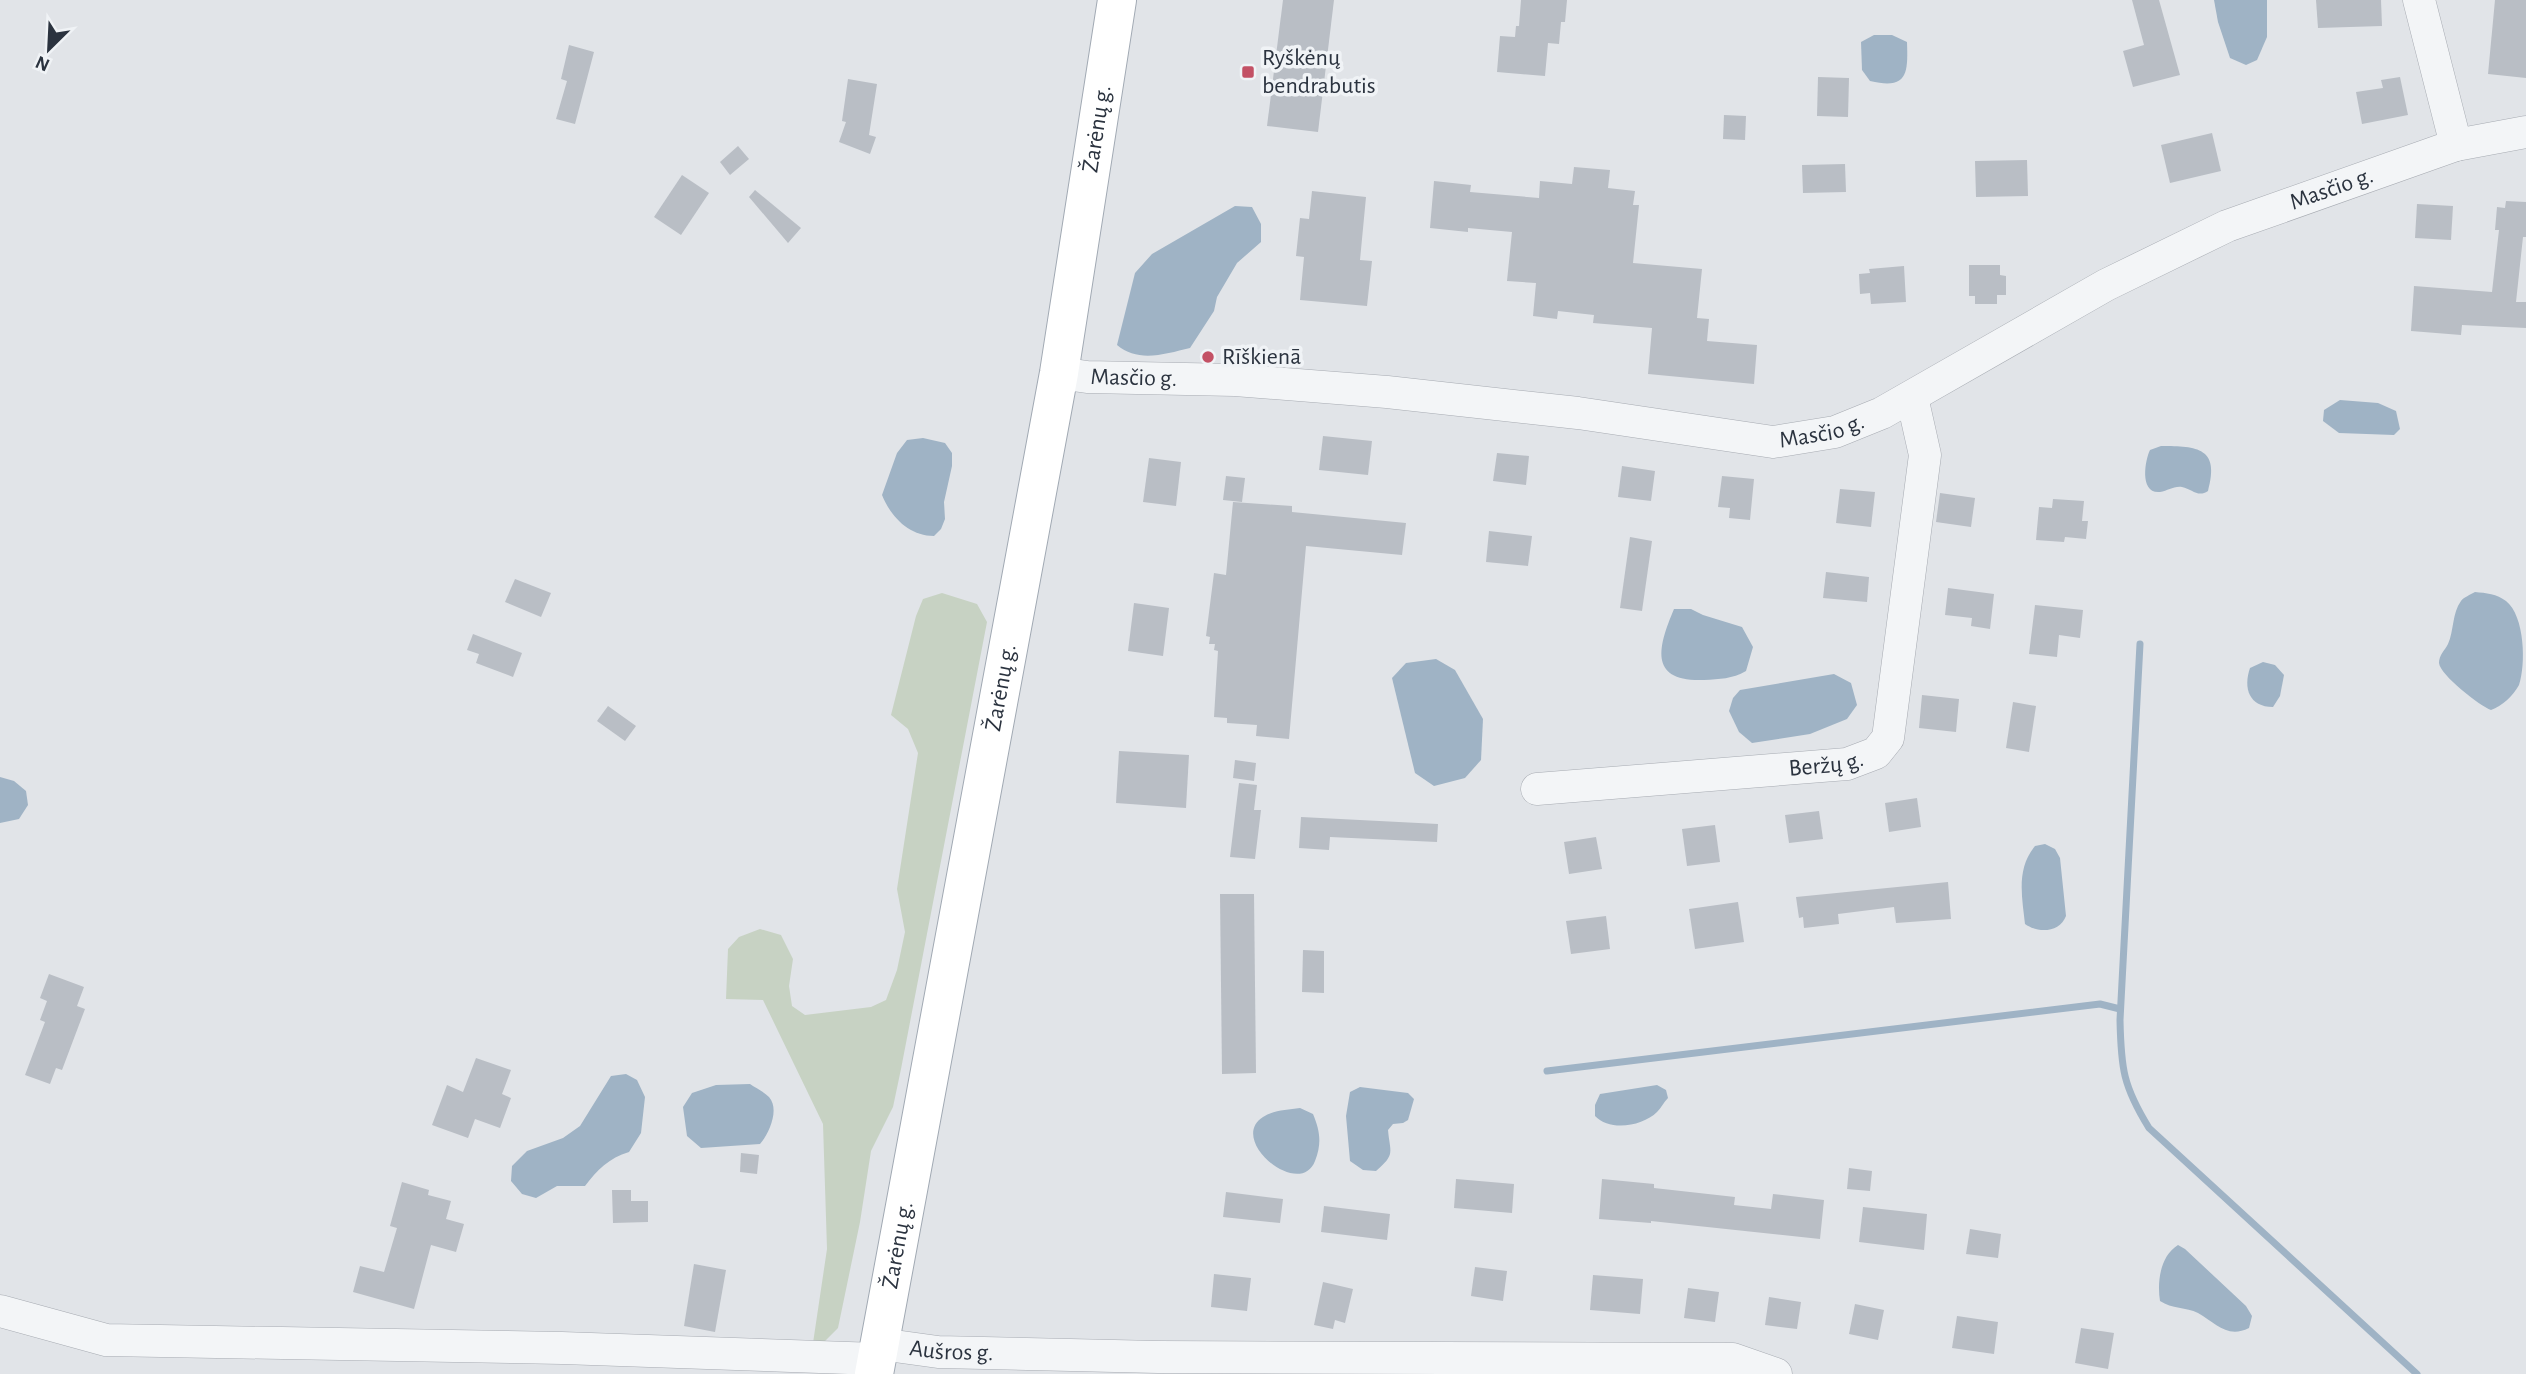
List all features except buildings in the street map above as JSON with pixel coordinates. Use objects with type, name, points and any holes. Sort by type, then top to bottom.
[{"type":"main road","name":"Žarėnų g.","points":[[877,1359],[1059,373],[1117,0]]},
{"type":"street","points":[[2419,0],[2456,145]]},
{"type":"street","name":"Masčio g.","points":[[1059,373],[1087,377],[1235,380],[1387,392],[1578,414],[1773,442],[1835,432],[1882,413],[2106,285],[2227,226],[2456,145],[2526,132]]},
{"type":"street","name":"Beržų g.","points":[[1537,789],[1847,764],[1877,753],[1888,738],[1925,455],[1912,397]]},
{"type":"street","name":"Aušros g.","points":[[0,1311],[106,1340],[562,1348],[877,1359],[938,1352],[1167,1366],[1733,1359],[1776,1374]]},
{"type":"green space","points":[[942,593],[977,604],[987,622],[893,1107],[871,1151],[860,1222],[838,1328],[825,1341],[813,1343],[827,1249],[823,1124],[763,1000],[726,999],[728,949],[739,937],[760,929],[781,935],[793,959],[789,986],[792,1006],[805,1015],[871,1007],[886,1000],[897,970],[905,932],[897,889],[918,753],[908,729],[891,715],[916,616],[923,599]]},
{"type":"water","points":[[2214,0],[2267,0],[2267,37],[2257,60],[2246,65],[2230,58]]},
{"type":"water","points":[[1874,35],[1892,35],[1907,42],[1906,70],[1899,81],[1870,81],[1862,70],[1861,42]]},
{"type":"water","points":[[1235,206],[1252,207],[1261,224],[1261,242],[1237,263],[1217,297],[1214,311],[1190,348],[1152,356],[1134,354],[1117,345],[1135,273],[1152,254]]},
{"type":"water","points":[[2340,400],[2378,403],[2396,411],[2400,429],[2394,435],[2339,433],[2323,421],[2324,410]]},
{"type":"water","points":[[923,438],[945,443],[952,453],[944,502],[945,519],[934,536],[917,533],[902,524],[890,511],[882,495],[897,453],[907,440]]},
{"type":"water","points":[[2161,446],[2186,447],[2203,452],[2211,466],[2208,491],[2198,493],[2179,487],[2160,492],[2149,488],[2145,476],[2148,455],[2150,450]]},
{"type":"water","points":[[2475,592],[2495,595],[2506,601],[2517,618],[2522,641],[2523,666],[2519,685],[2507,700],[2491,710],[2453,682],[2439,663],[2450,639],[2458,606],[2464,598]]},
{"type":"water","points":[[1674,609],[1691,609],[1742,627],[1753,647],[1746,671],[1731,677],[1704,680],[1673,675],[1662,660],[1662,649]]},
{"type":"water","points":[[1436,659],[1455,670],[1483,719],[1481,760],[1465,778],[1434,786],[1415,773],[1392,678],[1406,663]]},
{"type":"water","points":[[2263,662],[2275,665],[2284,675],[2280,696],[2273,707],[2258,704],[2248,689],[2250,668]]},
{"type":"water","points":[[1834,674],[1851,683],[1857,705],[1847,719],[1810,734],[1752,743],[1739,732],[1729,711],[1733,698],[1740,690]]},
{"type":"water","points":[[0,777],[14,781],[26,791],[28,805],[19,819],[0,823]]},
{"type":"water","points":[[2045,844],[2055,849],[2060,858],[2066,916],[2059,925],[2048,930],[2025,924],[2022,884],[2029,855],[2035,846]]},
{"type":"water","points":[[626,1074],[637,1080],[645,1097],[641,1133],[629,1152],[604,1165],[585,1186],[557,1186],[536,1198],[522,1194],[511,1181],[512,1166],[527,1151],[563,1138],[580,1126],[611,1076]]},
{"type":"water","points":[[750,1084],[769,1097],[774,1108],[770,1128],[760,1144],[701,1148],[687,1136],[683,1107],[692,1093],[716,1085]]},
{"type":"water","points":[[1657,1085],[1666,1090],[1668,1098],[1657,1112],[1644,1121],[1618,1125],[1601,1121],[1595,1116],[1595,1105],[1600,1094]]},
{"type":"water","points":[[1360,1087],[1408,1093],[1414,1099],[1408,1120],[1393,1124],[1388,1130],[1389,1157],[1376,1171],[1363,1170],[1350,1161],[1346,1116],[1350,1092]]},
{"type":"water","points":[[1300,1108],[1313,1114],[1319,1132],[1319,1143],[1315,1161],[1307,1171],[1295,1174],[1282,1170],[1260,1151],[1254,1139],[1254,1127],[1267,1115]]},
{"type":"water","points":[[2178,1245],[2246,1306],[2252,1316],[2249,1328],[2228,1331],[2198,1313],[2160,1301],[2161,1270],[2167,1256]]},
{"type":"waterway","points":[[2140,644],[2120,1020],[2121,1051],[2129,1088],[2149,1128],[2417,1374]]},
{"type":"waterway","points":[[1547,1071],[2100,1004],[2120,1009]]},
{"type":"place","name":"Ryškėnų bendrabutis","points":[[1248,72]]},
{"type":"place","name":"Rīškienā","points":[[1208,357]]}]
